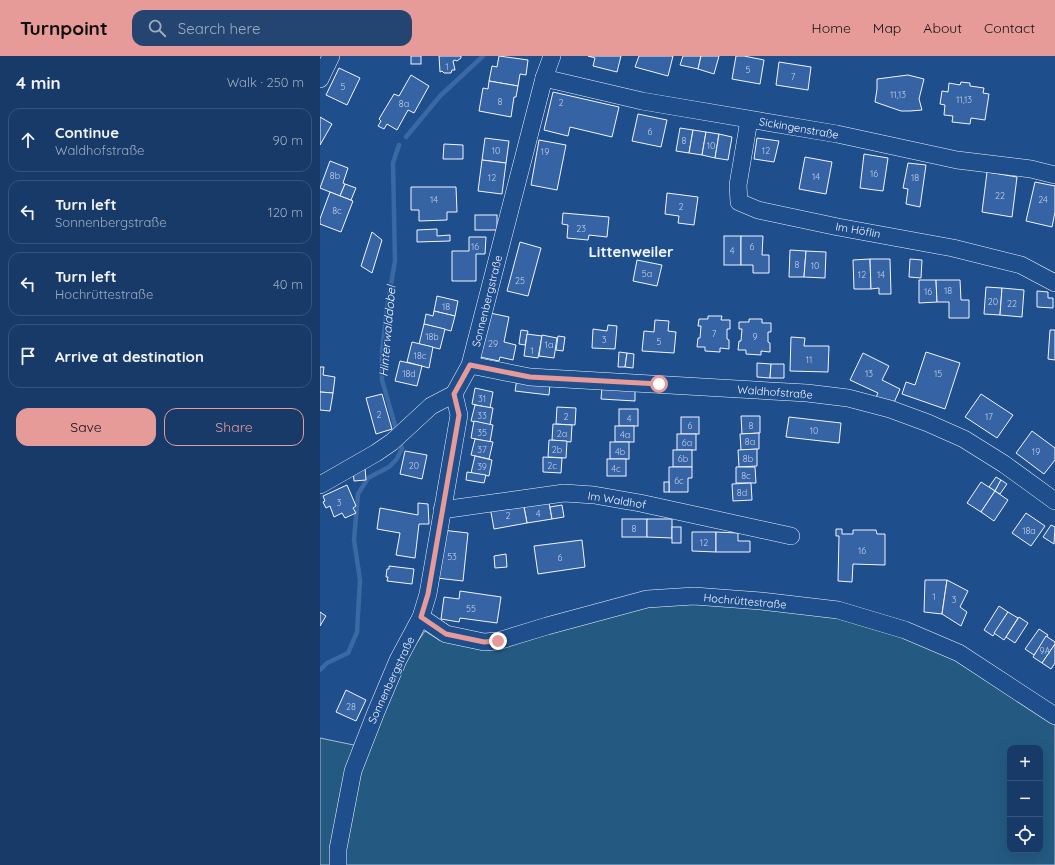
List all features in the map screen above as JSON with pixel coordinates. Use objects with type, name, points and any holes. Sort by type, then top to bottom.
[{"type":"street","points":[[320,79],[331,56]]},
{"type":"street","name":"Sonnenbergstraße","points":[[338,865],[338,849],[353,771],[398,660],[421,617],[428,594],[459,415],[454,394],[470,365],[544,78],[552,56]]},
{"type":"street","name":"Sickingenstraße","points":[[544,78],[642,101],[837,134],[957,160],[1031,169],[1055,175]]},
{"type":"street","name":"Im Höflin","points":[[749,120],[738,185],[739,202],[758,210],[838,227],[952,248],[1021,265],[1055,283]]},
{"type":"street","name":"Waldhofstraße","points":[[470,365],[530,377],[800,393],[848,398],[890,409],[928,423],[964,439],[1004,464],[1055,501]]},
{"type":"street","points":[[320,485],[365,460],[392,442],[432,406],[454,394]]},
{"type":"street","name":"Im Waldhof","points":[[442,510],[564,493],[594,495],[640,503],[791,536]]},
{"type":"street","name":"Hochrüttestraße","points":[[421,617],[446,634],[484,642],[498,641],[547,626],[648,599],[694,596],[762,601],[838,610],[905,630],[959,653],[1055,716]]},
{"type":"shaded area","points":[[686,601],[829,614],[875,626],[972,667],[1055,721],[1055,865],[320,865],[320,738],[368,748],[404,661],[425,631],[439,640],[489,650],[645,606]]},
{"type":"building","points":[[411,56],[421,56],[421,64],[411,64]]},
{"type":"building","points":[[439,56],[461,56],[461,58],[457,61],[453,61],[455,70],[452,70],[451,73],[444,73],[442,71],[440,72]]},
{"type":"building","points":[[499,56],[528,60],[526,75],[520,74],[518,86],[489,81],[492,66],[497,67]]},
{"type":"building","points":[[588,56],[621,56],[617,72],[593,66],[595,58]]},
{"type":"building","points":[[639,56],[673,56],[668,76],[635,67]]},
{"type":"building","points":[[683,56],[701,56],[698,69],[680,65]]},
{"type":"building","points":[[701,56],[719,56],[714,74],[698,69]]},
{"type":"building","points":[[736,56],[764,60],[760,84],[732,79]]},
{"type":"building","points":[[779,62],[811,67],[808,90],[776,85]]},
{"type":"building","points":[[339,68],[360,78],[347,105],[326,95]]},
{"type":"building","points":[[411,75],[429,86],[414,113],[408,110],[397,130],[387,124],[384,129],[378,126],[381,121],[379,119],[394,94],[399,96]]},
{"type":"building","points":[[908,75],[924,79],[919,99],[922,110],[901,111],[875,102],[877,79]]},
{"type":"building","points":[[489,81],[518,86],[516,97],[514,97],[511,117],[479,111],[483,88],[488,89]]},
{"type":"building","points":[[961,82],[970,83],[970,86],[984,88],[983,93],[989,94],[985,120],[971,118],[970,124],[952,122],[953,116],[944,115],[945,105],[940,104],[942,91],[948,92],[949,83],[960,85]]},
{"type":"building","points":[[553,92],[619,107],[612,137],[570,127],[568,136],[544,130]]},
{"type":"building","points":[[638,114],[667,120],[661,147],[632,141]]},
{"type":"building","points":[[320,117],[332,124],[320,145]]},
{"type":"building","points":[[680,128],[693,130],[689,153],[676,151]]},
{"type":"building","points":[[693,130],[706,132],[702,155],[689,153]]},
{"type":"building","points":[[706,132],[719,134],[715,158],[702,155]]},
{"type":"building","points":[[719,134],[732,137],[728,160],[715,158]]},
{"type":"building","points":[[485,138],[509,141],[506,163],[482,160]]},
{"type":"building","points":[[757,138],[779,141],[774,162],[754,159]]},
{"type":"building","points":[[539,140],[566,145],[557,190],[531,185]]},
{"type":"building","points":[[444,144],[463,145],[463,159],[443,159]]},
{"type":"building","points":[[864,154],[888,158],[883,191],[860,188]]},
{"type":"building","points":[[805,157],[832,162],[826,194],[799,189]]},
{"type":"building","points":[[482,160],[506,163],[502,194],[478,191]]},
{"type":"building","points":[[330,161],[348,168],[343,183],[345,184],[340,196],[320,188]]},
{"type":"building","points":[[908,163],[926,165],[920,207],[906,204],[908,189],[903,188]]},
{"type":"building","points":[[987,172],[1017,177],[1012,217],[982,212]]},
{"type":"building","points":[[1035,182],[1055,186],[1055,212],[1052,227],[1026,221]]},
{"type":"building","points":[[345,184],[356,188],[351,200],[340,196]]},
{"type":"building","points":[[411,187],[456,187],[457,212],[447,212],[447,220],[419,221],[419,210],[411,210]]},
{"type":"building","points":[[330,192],[353,201],[341,232],[320,224],[320,219]]},
{"type":"building","points":[[667,193],[698,197],[694,225],[678,223],[679,216],[665,214]]},
{"type":"building","points":[[563,213],[609,217],[607,237],[589,235],[588,240],[567,238],[568,225],[562,224]]},
{"type":"building","points":[[475,215],[497,215],[497,230],[475,230]]},
{"type":"building","points":[[437,229],[437,236],[450,235],[450,241],[417,242],[417,230]]},
{"type":"building","points":[[372,232],[382,240],[372,273],[361,266]]},
{"type":"building","points":[[724,236],[741,236],[741,265],[724,265]]},
{"type":"building","points":[[741,236],[763,236],[762,255],[769,255],[769,273],[753,273],[753,265],[741,265]]},
{"type":"building","points":[[469,237],[486,237],[485,254],[476,254],[476,281],[452,281],[452,251],[469,251]]},
{"type":"building","points":[[520,242],[541,248],[528,296],[507,291]]},
{"type":"building","points":[[790,250],[806,251],[804,277],[789,277]]},
{"type":"building","points":[[806,251],[826,252],[825,278],[804,277]]},
{"type":"building","points":[[870,259],[871,289],[854,289],[853,260]]},
{"type":"building","points":[[870,259],[890,259],[891,294],[879,294],[879,288],[871,289]]},
{"type":"building","points":[[910,259],[922,260],[921,278],[909,277]]},
{"type":"building","points":[[637,260],[662,265],[657,286],[633,281]]},
{"type":"building","points":[[919,280],[936,280],[937,302],[919,303]]},
{"type":"building","points":[[936,280],[960,280],[961,300],[969,300],[969,318],[949,318],[949,302],[937,302]]},
{"type":"building","points":[[986,287],[1002,288],[1000,315],[984,314]]},
{"type":"building","points":[[1002,288],[1024,290],[1022,317],[1000,315]]},
{"type":"building","points":[[1037,291],[1048,292],[1048,298],[1053,298],[1053,308],[1037,307]]},
{"type":"building","points":[[437,296],[458,301],[455,316],[434,311]]},
{"type":"building","points":[[434,311],[455,316],[451,331],[424,324],[426,314],[433,316]]},
{"type":"building","points":[[490,313],[509,317],[504,342],[516,345],[513,360],[500,357],[499,361],[480,357]]},
{"type":"building","points":[[708,316],[722,316],[721,320],[730,320],[730,329],[727,329],[729,349],[720,348],[720,352],[705,351],[705,347],[697,347],[698,338],[700,338],[701,326],[698,326],[699,319],[708,319]]},
{"type":"building","points":[[749,319],[762,319],[762,323],[771,323],[771,332],[768,332],[770,352],[761,351],[761,355],[746,354],[746,350],[738,350],[739,341],[741,341],[742,329],[739,329],[739,322],[749,322]]},
{"type":"building","points":[[655,320],[669,321],[668,331],[676,332],[674,353],[642,351],[644,331],[654,332]]},
{"type":"building","points":[[424,324],[445,329],[440,349],[419,344]]},
{"type":"building","points":[[608,325],[617,326],[615,349],[592,348],[593,329],[607,331]]},
{"type":"building","points":[[521,330],[528,331],[525,345],[519,344]]},
{"type":"building","points":[[1050,330],[1055,330],[1055,360],[1048,359]]},
{"type":"building","points":[[527,334],[542,336],[538,358],[524,356]]},
{"type":"building","points":[[542,335],[557,338],[554,358],[539,356]]},
{"type":"building","points":[[558,336],[565,337],[563,351],[556,350]]},
{"type":"building","points":[[791,337],[805,338],[804,346],[829,346],[828,372],[790,371]]},
{"type":"building","points":[[412,342],[433,347],[429,368],[407,362]]},
{"type":"building","points":[[619,352],[627,353],[625,367],[618,367]]},
{"type":"building","points":[[926,352],[960,363],[945,409],[902,394],[906,382],[915,385]]},
{"type":"building","points":[[627,353],[634,354],[633,368],[625,367]]},
{"type":"building","points":[[863,353],[889,366],[882,380],[900,389],[893,405],[876,397],[878,393],[850,380]]},
{"type":"building","points":[[400,361],[422,366],[417,386],[395,381]]},
{"type":"building","points":[[757,363],[771,364],[770,378],[757,377]]},
{"type":"building","points":[[771,364],[784,364],[784,378],[770,378]]},
{"type":"building","points":[[320,367],[324,367],[323,375],[335,377],[333,393],[320,392]]},
{"type":"building","points":[[517,379],[550,384],[549,395],[515,391]]},
{"type":"building","points":[[602,387],[635,389],[635,401],[601,399]]},
{"type":"building","points":[[475,388],[493,392],[490,408],[472,404]]},
{"type":"building","points":[[320,392],[333,393],[330,411],[320,410]]},
{"type":"building","points":[[382,394],[392,429],[376,434],[366,398]]},
{"type":"building","points":[[981,394],[1013,415],[997,438],[965,417]]},
{"type":"building","points":[[475,405],[493,408],[490,425],[471,421]]},
{"type":"building","points":[[557,407],[576,408],[575,425],[556,424]]},
{"type":"building","points":[[619,409],[638,409],[638,426],[619,426]]},
{"type":"building","points":[[741,416],[760,416],[760,433],[742,434]]},
{"type":"building","points":[[681,417],[699,417],[699,434],[681,434]]},
{"type":"building","points":[[789,417],[841,423],[839,443],[786,437]]},
{"type":"building","points":[[474,421],[493,425],[490,442],[471,438]]},
{"type":"building","points":[[553,424],[572,425],[571,442],[552,440]]},
{"type":"building","points":[[615,426],[634,426],[634,442],[615,442]]},
{"type":"building","points":[[1032,431],[1055,448],[1055,460],[1044,474],[1016,453]]},
{"type":"building","points":[[759,433],[759,449],[741,450],[740,434]]},
{"type":"building","points":[[677,434],[696,434],[696,450],[677,450]]},
{"type":"building","points":[[475,439],[493,442],[489,459],[471,455]]},
{"type":"building","points":[[549,440],[567,441],[566,458],[548,457]]},
{"type":"building","points":[[610,442],[629,442],[629,459],[610,459]]},
{"type":"building","points":[[757,449],[757,466],[739,467],[738,450]]},
{"type":"building","points":[[673,450],[692,450],[692,467],[673,467]]},
{"type":"building","points":[[405,451],[427,455],[422,479],[400,474]]},
{"type":"building","points":[[475,456],[492,460],[489,476],[471,473]]},
{"type":"building","points":[[543,457],[562,458],[561,473],[543,472]]},
{"type":"building","points":[[607,459],[626,459],[626,476],[607,476]]},
{"type":"building","points":[[669,467],[692,467],[692,478],[688,478],[688,492],[669,492]]},
{"type":"building","points":[[736,467],[755,467],[756,483],[736,483]]},
{"type":"building","points":[[365,468],[366,480],[354,481],[353,469]]},
{"type":"building","points":[[467,472],[486,475],[484,483],[466,480]]},
{"type":"building","points":[[996,477],[1001,480],[995,491],[989,487]]},
{"type":"building","points":[[1001,480],[1007,484],[1000,494],[995,491]]},
{"type":"building","points":[[664,482],[669,482],[669,492],[664,492]]},
{"type":"building","points":[[981,482],[995,491],[981,512],[967,503]]},
{"type":"building","points":[[751,483],[752,500],[733,501],[732,484]]},
{"type":"building","points":[[347,485],[356,506],[353,508],[356,513],[345,518],[342,513],[334,517],[330,506],[326,508],[323,502],[325,501],[323,496]]},
{"type":"building","points":[[995,491],[1008,500],[994,521],[981,512]]},
{"type":"building","points":[[548,497],[552,519],[527,523],[523,502]]},
{"type":"building","points":[[523,502],[527,523],[494,529],[490,507]]},
{"type":"building","points":[[418,503],[428,504],[429,524],[419,524],[415,558],[396,555],[400,533],[377,529],[380,508],[418,515]]},
{"type":"building","points":[[562,505],[564,517],[552,519],[550,507]]},
{"type":"building","points":[[1026,513],[1045,526],[1031,546],[1012,533]]},
{"type":"building","points":[[622,519],[647,519],[647,537],[622,537]]},
{"type":"building","points":[[647,519],[672,519],[672,538],[647,537]]},
{"type":"building","points":[[1051,525],[1055,527],[1054,544],[1043,537]]},
{"type":"building","points":[[672,527],[681,527],[681,543],[672,543]]},
{"type":"building","points":[[836,529],[842,529],[842,534],[853,534],[853,530],[876,530],[877,534],[885,534],[885,565],[853,564],[852,582],[838,581],[839,536],[836,536]]},
{"type":"building","points":[[442,530],[468,533],[463,581],[437,578]]},
{"type":"building","points":[[692,532],[716,532],[716,552],[692,551]]},
{"type":"building","points":[[716,532],[738,533],[738,541],[750,541],[750,552],[716,552]]},
{"type":"building","points":[[582,540],[585,567],[538,574],[534,546]]},
{"type":"building","points":[[506,554],[507,567],[495,568],[494,556]]},
{"type":"building","points":[[389,566],[414,569],[412,584],[387,581],[387,569],[389,569]]},
{"type":"building","points":[[925,580],[947,580],[942,614],[924,612]]},
{"type":"building","points":[[947,580],[968,591],[960,607],[967,612],[961,626],[942,614]]},
{"type":"building","points":[[460,591],[501,597],[497,623],[460,618],[459,622],[441,619],[444,597],[459,599]]},
{"type":"building","points":[[999,606],[1008,612],[993,636],[984,630]]},
{"type":"building","points":[[320,612],[326,616],[320,626]]},
{"type":"building","points":[[1008,612],[1018,618],[1004,640],[994,633]]},
{"type":"building","points":[[1019,617],[1028,623],[1015,643],[1006,637]]},
{"type":"building","points":[[1039,629],[1048,635],[1034,655],[1025,649]]},
{"type":"building","points":[[1046,636],[1055,642],[1055,644],[1042,663],[1033,657]]},
{"type":"building","points":[[1055,644],[1055,663],[1051,669],[1042,663]]},
{"type":"building","points":[[346,690],[366,700],[356,721],[336,712]]},
{"type":"waterway","name":"Hinterwalddobel","points":[[406,137],[440,96],[483,56]]},
{"type":"waterway","name":"Hinterwalddobel","points":[[397,432],[382,380],[382,352],[387,308],[395,261],[393,163],[399,145]]},
{"type":"waterway","name":"Hinterwalddobel","points":[[320,670],[327,663],[348,653],[357,632],[360,580],[354,540],[358,494],[368,478],[389,467],[396,460],[402,449],[400,441]]},
{"type":"district","name":"Littenweiler","points":[[631,251]]},
{"type":"route","points":[[498,641],[484,642],[446,634],[421,617],[428,594],[459,415],[454,394],[470,365],[530,377],[659,384]]}]
